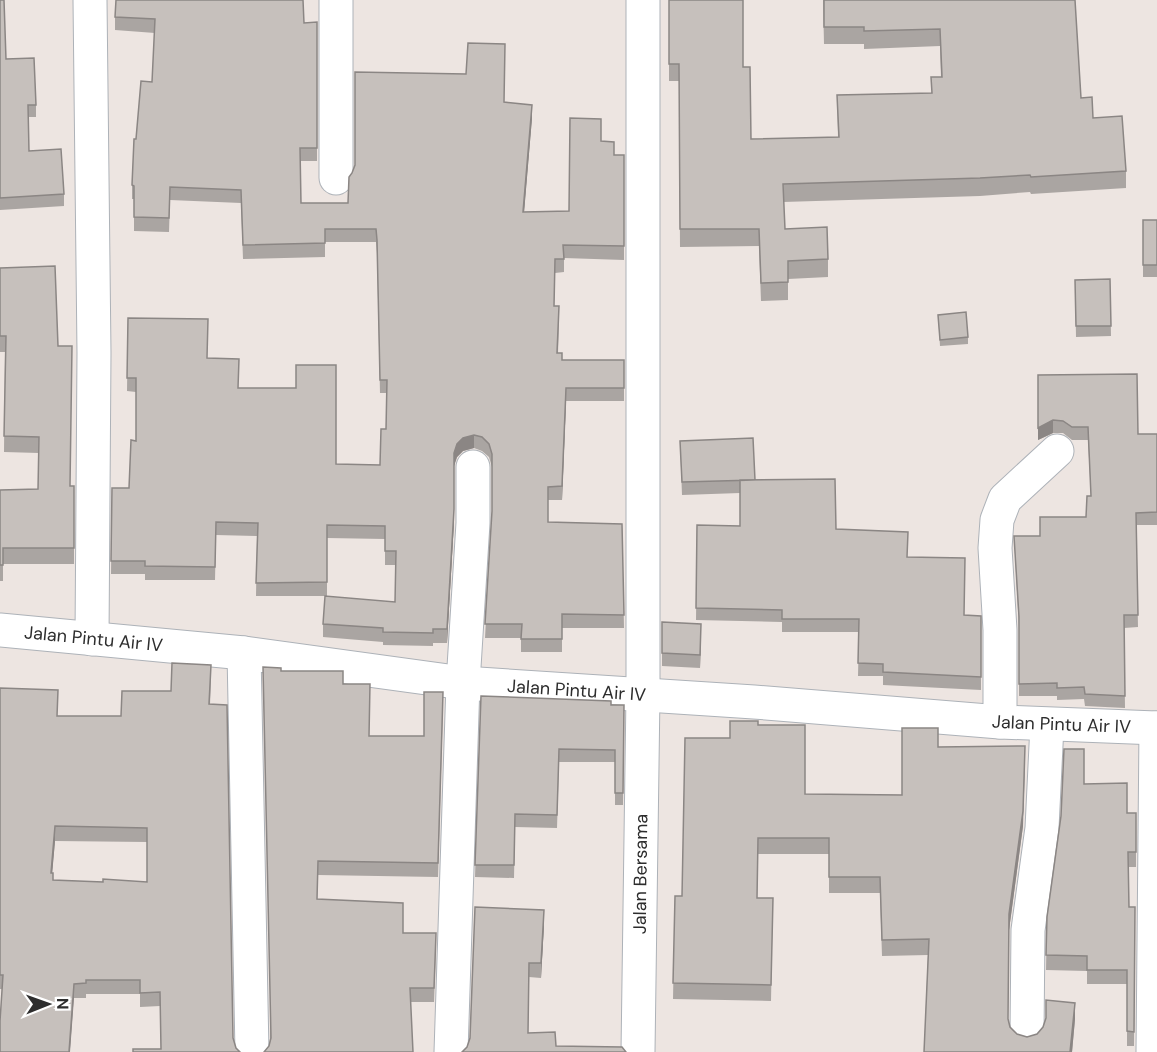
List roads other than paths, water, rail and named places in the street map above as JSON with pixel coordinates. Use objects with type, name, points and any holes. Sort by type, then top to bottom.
[{"type":"street","points":[[90,0],[94,342],[92,639]]},
{"type":"street","points":[[336,0],[336,178]]},
{"type":"street","name":"Jalan Bersama","points":[[638,1052],[643,694],[643,0]]},
{"type":"street","points":[[1000,722],[1000,630],[995,548],[997,520],[1005,499],[1057,451]]},
{"type":"street","points":[[451,1052],[463,683],[473,523],[473,467]]},
{"type":"street","name":"Jalan Pintu Air IV","points":[[0,630],[244,653],[463,683],[643,694],[1000,722],[1157,728]]},
{"type":"street","points":[[244,653],[252,1052]]},
{"type":"street","points":[[1027,1034],[1028,930],[1042,828],[1047,725]]},
{"type":"street","points":[[1153,1052],[1157,728]]}]
